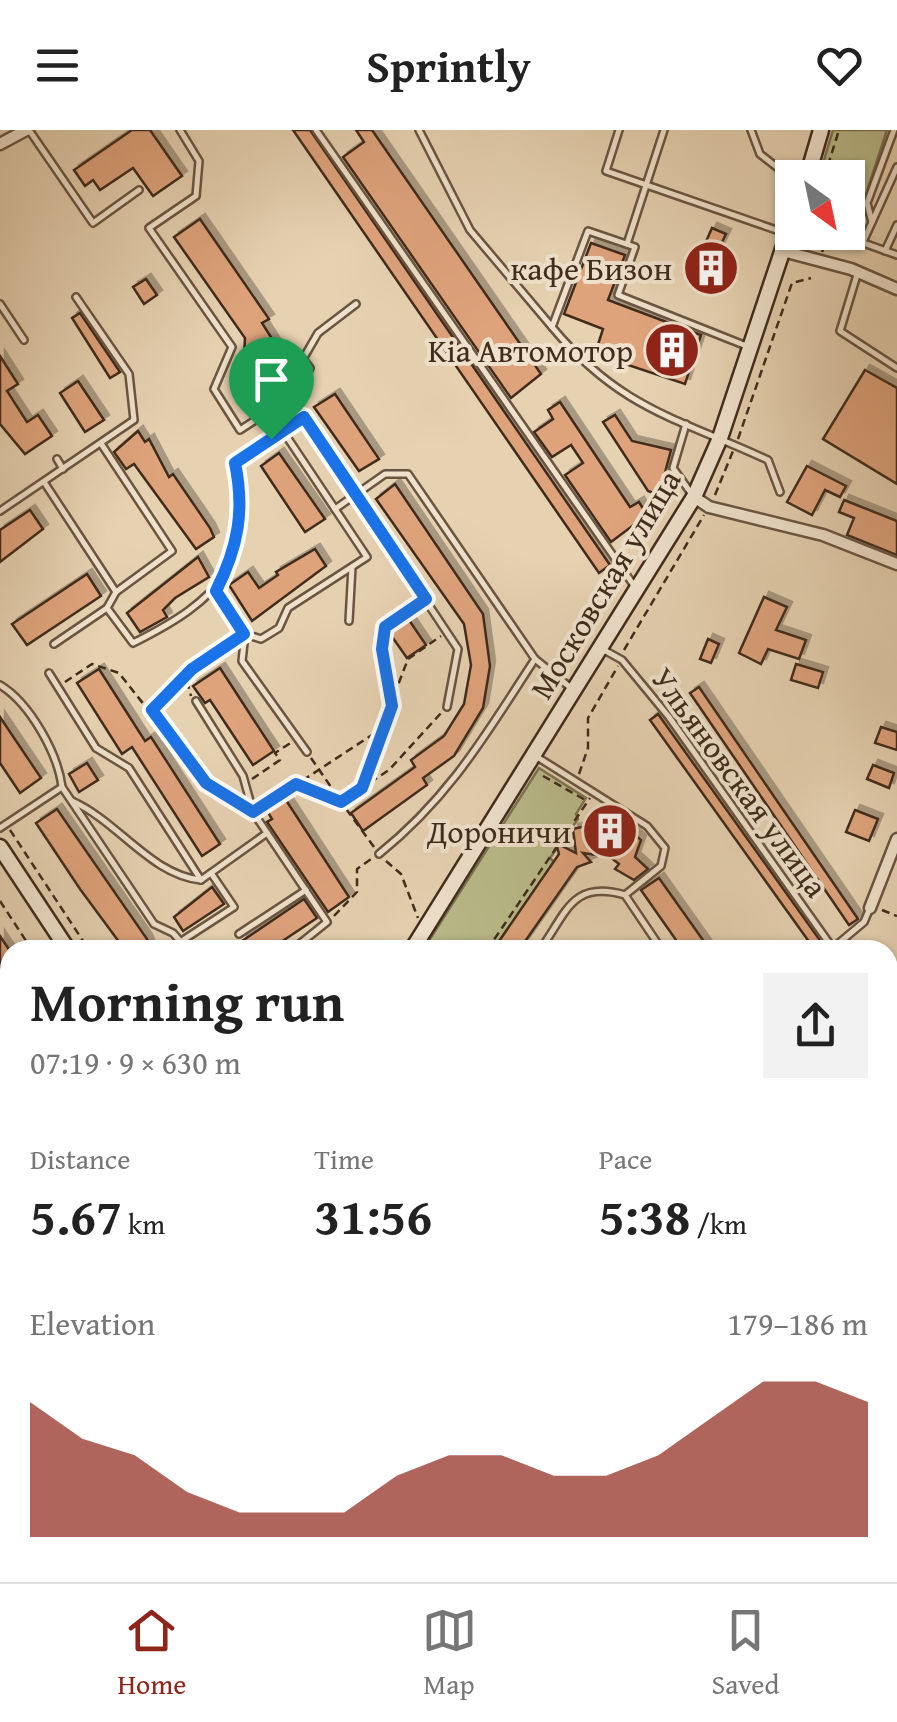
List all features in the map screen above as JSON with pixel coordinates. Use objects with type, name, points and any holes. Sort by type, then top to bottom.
[{"type":"main road","points":[[813,160],[822,130]]},
{"type":"main road","name":"Московская улица","points":[[418,940],[694,497],[720,438],[783,251]]},
{"type":"main road","points":[[0,847],[61,940]]},
{"type":"street","points":[[0,144],[28,130]]},
{"type":"street","points":[[783,251],[858,272],[897,288]]},
{"type":"street","points":[[694,497],[710,508],[823,535],[897,564]]},
{"type":"street","points":[[870,908],[897,839]]},
{"type":"lane","points":[[28,130],[93,223],[139,190]]},
{"type":"lane","points":[[180,130],[199,161],[196,196],[150,228],[232,348],[214,390],[240,430],[300,391],[310,368],[303,359],[318,332],[356,304]]},
{"type":"lane","points":[[316,130],[638,592]]},
{"type":"lane","points":[[419,130],[470,230],[583,364],[616,390],[768,460],[780,492]]},
{"type":"lane","points":[[619,130],[606,171],[775,223]]},
{"type":"lane","points":[[627,244],[664,130]]},
{"type":"lane","points":[[751,130],[760,154],[775,166]]},
{"type":"lane","points":[[872,222],[867,203],[894,130]]},
{"type":"lane","points":[[865,238],[897,167]]},
{"type":"lane","points":[[886,251],[897,226]]},
{"type":"lane","points":[[552,327],[588,231],[635,247],[618,295],[751,348]]},
{"type":"lane","points":[[865,243],[897,256]]},
{"type":"lane","points":[[858,272],[840,331],[897,368]]},
{"type":"lane","points":[[0,511],[102,446],[134,420],[129,374],[76,298]]},
{"type":"lane","points":[[0,304],[24,340]]},
{"type":"lane","points":[[107,608],[134,644],[180,620],[216,591],[235,553],[242,500],[235,463],[304,417],[458,649],[447,707]]},
{"type":"lane","points":[[686,424],[673,468],[694,497]]},
{"type":"lane","points":[[244,634],[261,640],[279,628],[288,608],[367,557],[283,431]]},
{"type":"lane","points":[[54,644],[107,608],[116,592],[172,551],[110,464],[102,446]]},
{"type":"lane","points":[[58,460],[63,469]]},
{"type":"lane","points":[[335,509],[386,474],[408,474],[536,659],[574,690]]},
{"type":"lane","points":[[44,482],[116,592]]},
{"type":"lane","points":[[349,621],[352,567]]},
{"type":"lane","points":[[216,591],[244,634],[242,661],[306,752]]},
{"type":"lane","name":"Ульяновская улица","points":[[602,648],[622,660],[669,716],[827,940]]},
{"type":"lane","points":[[379,854],[424,818],[458,776],[536,659]]},
{"type":"lane","points":[[48,674],[96,748],[129,768],[201,880]]},
{"type":"lane","points":[[0,685],[13,692],[60,764],[62,787],[154,924],[177,940]]},
{"type":"lane","points":[[196,701],[244,776],[253,812],[328,922],[305,940]]},
{"type":"lane","points":[[533,755],[647,826],[665,848],[660,866],[625,896]]},
{"type":"lane","points":[[3,826],[62,787]]},
{"type":"lane","points":[[72,801],[101,814],[157,864],[184,878],[201,880],[267,833]]},
{"type":"lane","points":[[183,940],[234,906],[211,872]]},
{"type":"lane","points":[[547,940],[578,894],[596,888],[625,896],[655,940]]},
{"type":"lane","points":[[238,934],[306,890]]},
{"type":"lane","points":[[843,940],[864,922],[870,908]]},
{"type":"path","points":[[830,160],[839,130]]},
{"type":"path","points":[[821,254],[823,250]]},
{"type":"path","points":[[710,508],[792,284],[811,278]]},
{"type":"path","points":[[494,940],[594,792],[578,776],[588,748],[588,718],[622,660],[626,641],[702,520]]},
{"type":"path","points":[[392,706],[382,649],[385,627],[426,599]]},
{"type":"path","points":[[362,788],[408,659],[447,632]]},
{"type":"path","points":[[152,710],[192,669],[244,634]]},
{"type":"path","points":[[58,687],[92,664],[119,672],[206,783],[253,812],[381,728]]},
{"type":"path","points":[[187,678],[187,691],[196,701]]},
{"type":"path","points":[[341,802],[389,770],[447,707]]},
{"type":"path","points":[[258,775],[280,760],[275,753],[297,738]]},
{"type":"path","points":[[306,752],[379,854],[401,874],[420,923]]},
{"type":"path","points":[[542,776],[588,802]]},
{"type":"path","points":[[296,784],[341,802]]},
{"type":"path","points":[[3,826],[82,940]]},
{"type":"path","points":[[328,922],[354,899],[357,869],[379,854]]},
{"type":"path","points":[[0,901],[25,940]]},
{"type":"path","points":[[870,908],[897,916]]},
{"type":"green space","points":[[833,130],[887,130],[865,197],[865,160],[824,160]]},
{"type":"green space","points":[[539,768],[586,798],[576,814],[578,819],[550,858],[554,862],[500,940],[429,940]]},
{"type":"building","points":[[132,130],[150,130],[182,176],[153,196],[133,168],[100,190],[93,180],[85,186],[74,170]]},
{"type":"building","points":[[293,130],[310,130],[610,565],[599,573]]},
{"type":"building","points":[[356,130],[372,130],[541,374],[511,398],[343,157],[364,142]]},
{"type":"building","points":[[200,219],[269,319],[262,323],[276,345],[268,380],[250,394],[237,378],[243,374],[245,338],[174,237]]},
{"type":"building","points":[[712,228],[726,234],[718,250],[705,244]]},
{"type":"building","points":[[591,243],[625,255],[608,300],[701,335],[685,384],[595,354],[603,329],[564,314]]},
{"type":"building","name":"кафе Бизон","points":[[716,255],[725,272],[707,282],[697,264]]},
{"type":"building","points":[[146,279],[157,295],[144,304],[133,287]]},
{"type":"building","points":[[80,313],[120,372],[110,378],[72,318]]},
{"type":"building","points":[[0,356],[18,384],[7,391],[27,422],[38,415],[52,436],[25,454],[0,424]]},
{"type":"building","points":[[865,370],[897,388],[897,484],[823,439]]},
{"type":"building","points":[[78,381],[104,420],[85,432],[60,393]]},
{"type":"building","points":[[335,394],[379,459],[359,471],[314,407]]},
{"type":"building","points":[[560,402],[630,507],[639,502],[647,515],[611,542],[565,475],[583,463],[571,445],[552,457],[534,432],[553,419],[548,410]]},
{"type":"building","points":[[615,415],[632,441],[671,450],[659,495],[648,491],[603,422]]},
{"type":"building","points":[[138,431],[145,442],[149,439],[169,477],[173,474],[210,528],[214,537],[196,549],[134,464],[126,469],[114,452]]},
{"type":"building","points":[[279,453],[325,519],[305,532],[261,466]]},
{"type":"building","points":[[807,466],[846,486],[840,497],[825,490],[812,515],[787,502]]},
{"type":"building","points":[[395,484],[483,614],[490,666],[483,708],[454,756],[423,778],[427,785],[363,831],[351,813],[415,767],[411,760],[444,736],[464,704],[471,665],[464,624],[376,499]]},
{"type":"building","points":[[844,500],[897,521],[897,555],[847,535],[854,518],[839,512]]},
{"type":"building","points":[[30,510],[43,529],[0,562],[0,530]]},
{"type":"building","points":[[315,549],[326,566],[252,621],[229,585],[248,572],[259,588],[278,575],[276,572]]},
{"type":"building","points":[[198,557],[209,577],[175,598],[163,610],[167,617],[140,632],[127,613]]},
{"type":"building","points":[[87,574],[101,596],[27,645],[12,624]]},
{"type":"building","points":[[764,597],[787,607],[776,630],[806,640],[799,659],[768,649],[761,664],[739,653]]},
{"type":"building","points":[[407,617],[426,645],[407,658],[388,631]]},
{"type":"building","points":[[708,639],[719,644],[711,663],[700,659]]},
{"type":"building","points":[[796,664],[823,672],[818,688],[791,680]]},
{"type":"building","points":[[220,668],[274,751],[253,765],[210,700],[205,703],[193,686]]},
{"type":"building","points":[[99,669],[145,741],[151,737],[220,844],[202,856],[132,747],[122,754],[77,683]]},
{"type":"building","points":[[699,687],[858,919],[849,925],[690,693]]},
{"type":"building","points":[[658,714],[819,940],[808,940],[650,720]]},
{"type":"building","points":[[0,717],[41,778],[20,793],[0,763]]},
{"type":"building","points":[[881,727],[897,732],[897,750],[875,743]]},
{"type":"building","points":[[87,763],[98,780],[79,792],[69,774]]},
{"type":"building","points":[[873,765],[894,773],[889,788],[867,779]]},
{"type":"building","points":[[284,797],[349,897],[328,912],[267,822],[272,819],[266,809]]},
{"type":"building","points":[[57,809],[147,940],[118,940],[36,823]]},
{"type":"building","points":[[855,810],[878,819],[869,841],[846,832]]},
{"type":"building","points":[[600,819],[621,822],[641,840],[635,857],[648,869],[634,880],[615,869],[619,864],[610,857],[583,853],[591,862],[577,867],[526,940],[500,940],[559,854],[556,843],[576,853],[573,829],[590,825],[598,828]]},
{"type":"building","points":[[659,878],[703,940],[676,940],[641,890]]},
{"type":"building","points":[[212,887],[224,904],[183,931],[174,917]]},
{"type":"building","points":[[304,899],[317,918],[284,940],[243,940]]},
{"type":"place","name":"кафе Бизон","points":[[711,268]]},
{"type":"place","name":"Kia Автомотор","points":[[672,350]]},
{"type":"place","name":"Дороничи","points":[[610,831]]},
{"type":"route","points":[[304,417],[426,599],[385,627],[382,649],[392,706],[362,788],[341,802],[296,784],[253,812],[241,802],[222,797],[206,783],[152,710],[192,669],[244,634],[216,591],[235,553],[242,500],[235,463],[271,439],[304,417]]}]
